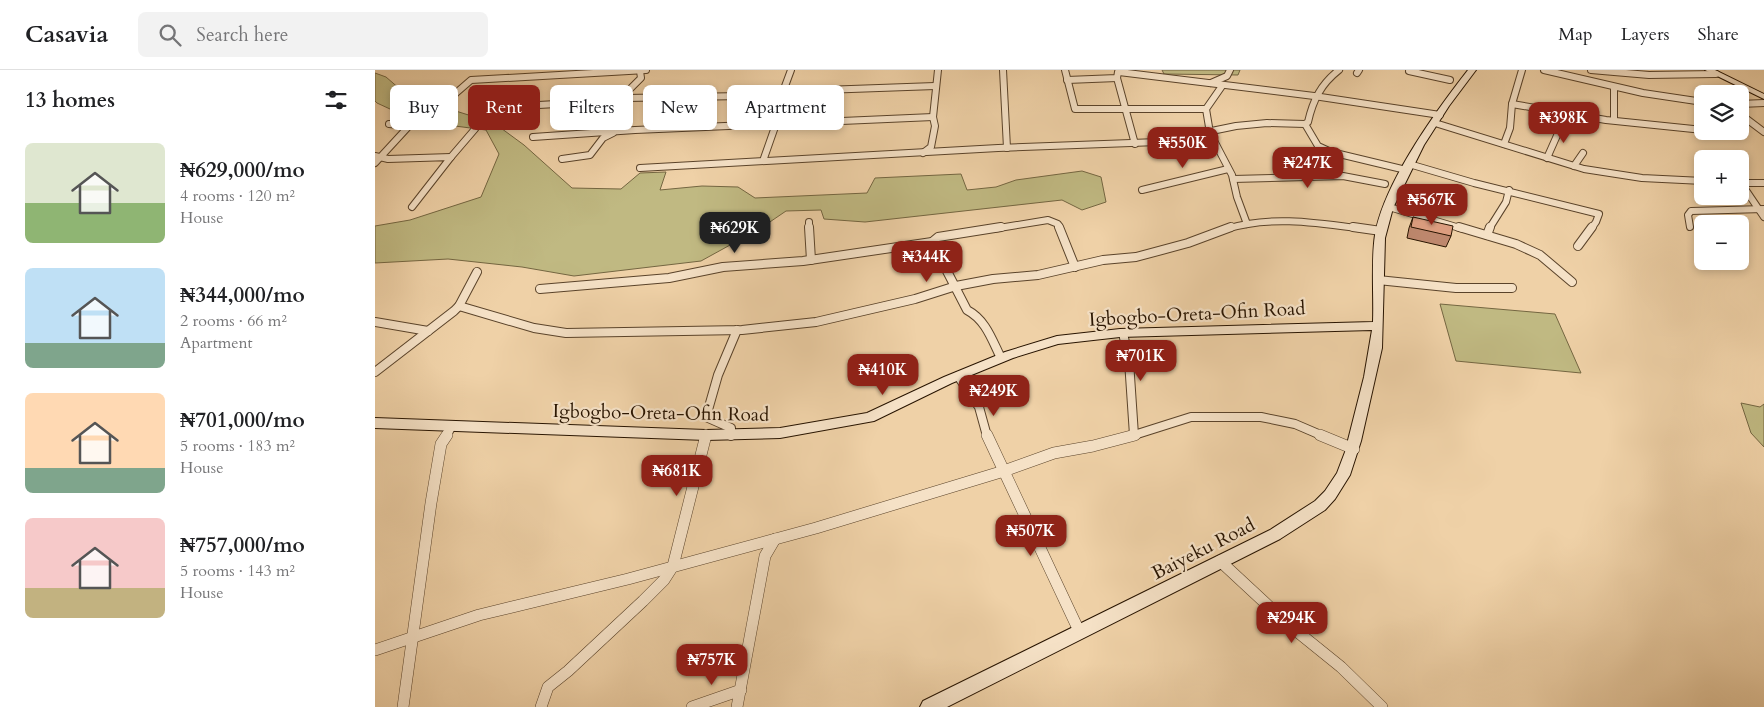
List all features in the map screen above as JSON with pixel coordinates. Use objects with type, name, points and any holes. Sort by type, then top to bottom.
[{"type":"main road","name":"Baiyeku Road","points":[[929,707],[1080,633],[1284,528],[1321,506],[1332,493],[1354,449],[1362,406],[1372,371],[1378,326],[1381,231],[1389,207],[1407,167],[1472,70]]},
{"type":"main road","points":[[1713,72],[1764,97]]},
{"type":"main road","name":"Igbogbo-Oreta-Ofin Road","points":[[375,422],[731,436],[780,433],[869,418],[1001,358],[1057,340],[1123,333],[1378,326]]},
{"type":"street","points":[[785,85],[791,70]]},
{"type":"street","points":[[922,153],[931,147],[935,126],[933,117],[938,70]]},
{"type":"street","points":[[1003,70],[1007,148]]},
{"type":"street","points":[[1065,70],[1075,109],[1206,109]]},
{"type":"street","points":[[1208,84],[1222,79],[1230,70]]},
{"type":"street","points":[[1329,70],[1338,70]]},
{"type":"street","points":[[1305,124],[1308,122],[1314,96],[1338,70]]},
{"type":"street","points":[[1408,70],[1450,80]]},
{"type":"street","points":[[1505,144],[1511,128],[1509,123],[1511,104],[1522,70]]},
{"type":"street","points":[[1544,70],[1615,87],[1694,100]]},
{"type":"street","points":[[1581,78],[1582,70]]},
{"type":"street","points":[[1591,70],[1649,75],[1713,72]]},
{"type":"street","points":[[458,92],[471,80],[643,71],[641,78],[633,86]]},
{"type":"street","points":[[1118,73],[1135,144]]},
{"type":"street","points":[[1067,80],[1118,73],[1314,96],[1438,119],[1547,158],[1613,175],[1694,180]]},
{"type":"street","points":[[844,89],[935,86]]},
{"type":"street","points":[[1222,86],[1206,109],[1210,133],[1233,179],[1237,197],[1247,224]]},
{"type":"street","points":[[1614,120],[1615,87]]},
{"type":"street","points":[[633,98],[727,96]]},
{"type":"street","points":[[1749,104],[1764,103]]},
{"type":"street","points":[[1511,104],[1670,128],[1694,129]]},
{"type":"street","points":[[844,121],[933,117]]},
{"type":"street","points":[[1749,121],[1764,132]]},
{"type":"street","points":[[1547,158],[1563,122]]},
{"type":"street","points":[[640,168],[1007,148],[1135,144],[1210,133],[1236,126],[1267,123],[1305,124]]},
{"type":"street","points":[[375,163],[378,157],[409,126],[389,124]]},
{"type":"street","points":[[1305,124],[1318,146],[1331,152],[1509,190],[1599,214],[1599,219],[1578,246]]},
{"type":"street","points":[[533,137],[727,126]]},
{"type":"street","points":[[412,206],[474,130]]},
{"type":"street","points":[[763,161],[772,130]]},
{"type":"street","points":[[562,159],[590,155],[603,138],[616,132]]},
{"type":"street","points":[[1574,166],[1583,153]]},
{"type":"street","points":[[378,157],[388,159],[451,157]]},
{"type":"street","points":[[1142,190],[1228,169]]},
{"type":"street","points":[[1233,179],[1343,176],[1385,184]]},
{"type":"street","points":[[1749,183],[1764,183]]},
{"type":"street","points":[[1487,235],[1490,226],[1506,202],[1509,190]]},
{"type":"street","points":[[1749,193],[1761,208],[1764,217]]},
{"type":"street","points":[[1389,207],[1516,244],[1533,252],[1572,282]]},
{"type":"street","points":[[1690,227],[1689,212],[1761,208]]},
{"type":"street","points":[[540,289],[669,278],[723,267],[811,260],[932,242],[938,237],[992,227],[1052,221],[1058,224],[1075,267]]},
{"type":"street","points":[[459,306],[535,328],[566,333],[737,330],[815,322],[915,299],[956,286],[993,279],[1038,275],[1103,260],[1136,257],[1188,244],[1227,228],[1247,224],[1283,221],[1319,223],[1381,231]]},
{"type":"street","points":[[809,222],[811,260]]},
{"type":"street","points":[[932,242],[967,310],[975,313],[985,327],[1001,358]]},
{"type":"street","points":[[375,372],[393,360],[459,306],[477,272]]},
{"type":"street","points":[[1378,280],[1456,288],[1512,288]]},
{"type":"street","points":[[375,322],[427,331]]},
{"type":"street","points":[[731,436],[731,428],[725,424],[712,422],[706,417],[718,375],[737,330]]},
{"type":"street","points":[[1123,333],[1129,361],[1133,435]]},
{"type":"street","points":[[958,376],[979,407],[986,433],[1080,633]]},
{"type":"street","points":[[375,650],[413,636],[515,605],[628,580],[673,566],[825,526],[1004,471],[1054,453],[1093,446],[1191,417],[1261,417],[1295,424],[1354,449]]},
{"type":"street","points":[[403,707],[441,444],[452,426]]},
{"type":"street","points":[[541,707],[548,686],[568,671],[643,601],[664,580],[673,566],[706,435]]},
{"type":"street","points":[[737,707],[765,556],[775,539]]},
{"type":"street","points":[[756,544],[765,556]]},
{"type":"street","points":[[1220,561],[1289,624],[1341,667],[1381,707]]},
{"type":"street","points":[[693,707],[741,690]]},
{"type":"shaded area","points":[[1162,70],[1240,70],[1238,75],[1164,74]]},
{"type":"shaded area","points":[[375,73],[386,77],[395,85],[390,85],[390,109],[375,101]]},
{"type":"shaded area","points":[[458,112],[468,115],[468,128],[458,126]]},
{"type":"shaded area","points":[[486,130],[504,130],[524,145],[572,188],[621,189],[640,173],[666,172],[660,190],[702,186],[738,187],[755,198],[867,193],[875,178],[961,174],[967,190],[996,187],[1016,180],[1082,171],[1101,177],[1106,202],[1082,210],[1062,200],[865,222],[824,219],[821,210],[786,211],[761,228],[701,261],[574,276],[522,267],[448,259],[375,263],[375,226],[410,220],[481,197],[499,154]]},
{"type":"shaded area","points":[[1440,304],[1555,314],[1581,373],[1456,361]]},
{"type":"shaded area","points":[[1741,403],[1760,407],[1764,404],[1764,447],[1751,433]]},
{"type":"building","points":[[1413,217],[1453,226],[1451,236],[1411,227]]}]
